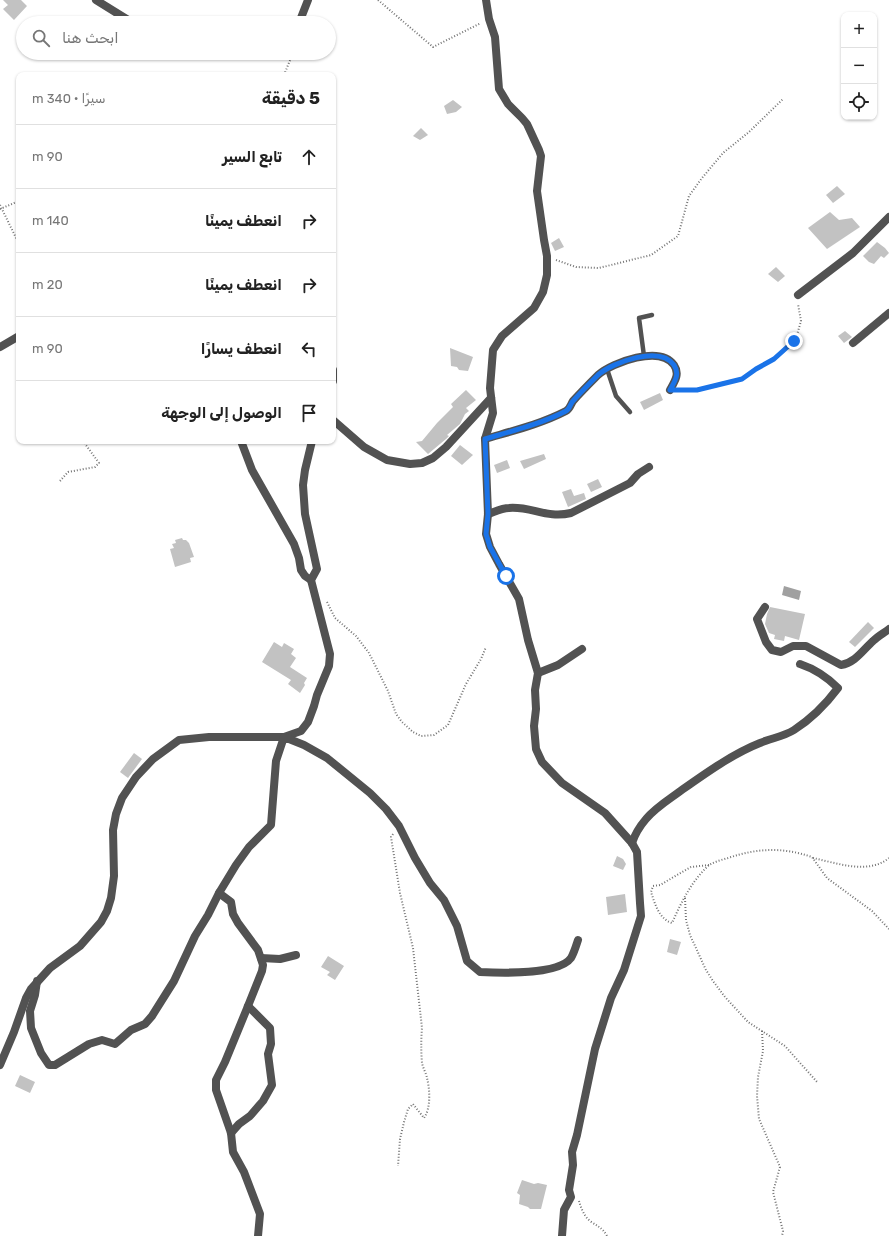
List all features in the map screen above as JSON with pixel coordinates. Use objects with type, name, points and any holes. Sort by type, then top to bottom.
[{"type":"street","points":[[96,0],[122,16]]},
{"type":"street","points":[[302,16],[308,0]]},
{"type":"street","points":[[486,0],[489,19],[495,37],[499,89],[508,104],[527,124],[539,150],[541,161],[537,200],[547,256],[547,275],[543,292],[539,300],[534,308],[502,336],[492,350],[490,369],[493,412],[485,439],[488,514],[486,534],[490,547],[519,599],[528,640],[538,672],[535,690],[536,709],[534,726],[536,750],[542,762],[562,783],[605,813],[632,843],[637,852],[641,916],[624,970],[611,998],[595,1050],[572,1152],[573,1165],[569,1190],[571,1198],[564,1210],[562,1236]]},
{"type":"street","points":[[798,295],[853,253],[889,217]]},
{"type":"street","points":[[853,344],[889,313]]},
{"type":"street","points":[[0,347],[16,338]]},
{"type":"street","points":[[485,439],[528,426],[568,410],[572,403],[599,374],[628,360],[652,355],[669,360],[673,363],[677,373],[670,390]]},
{"type":"street","points":[[336,423],[364,447],[387,460],[410,464],[422,463],[433,458],[446,447],[491,398]]},
{"type":"street","points":[[242,444],[252,470],[294,544],[300,558],[301,570],[305,576],[312,580]]},
{"type":"street","points":[[0,1065],[26,998],[37,981],[50,968],[80,946],[107,912],[111,898],[114,876],[113,830],[116,814],[122,798],[136,777],[153,759],[179,740],[216,737],[284,737],[301,731],[308,722],[329,666],[330,654],[316,603],[312,580],[317,569],[306,514],[303,485],[311,444]]},
{"type":"street","points":[[488,514],[509,508],[562,516],[571,513],[630,483],[638,474],[648,467]]},
{"type":"street","points":[[765,607],[757,619],[766,642],[772,650],[781,652],[793,646],[806,646],[840,665],[847,664],[854,660],[875,639],[889,629]]},
{"type":"street","points":[[538,672],[558,665],[582,649]]},
{"type":"street","points":[[632,843],[636,832],[646,818],[660,806],[726,761],[759,743],[794,730],[832,696],[838,688],[814,668],[800,664]]},
{"type":"street","points":[[284,737],[304,745],[327,758],[370,793],[386,809],[399,826],[415,858],[430,883],[444,900],[457,926],[467,961],[480,972],[542,971],[559,966],[570,958],[578,940]]},
{"type":"street","points":[[37,981],[36,994],[30,1011],[31,1028],[41,1053],[49,1065],[55,1065],[89,1044],[102,1040],[115,1044],[131,1030],[145,1024],[152,1016],[174,981],[195,936],[236,864],[249,847],[271,825],[276,761],[284,737]]},
{"type":"street","points":[[219,893],[231,902],[233,914],[258,950],[263,965],[262,972],[225,1062],[216,1080],[216,1090],[231,1133],[233,1152],[244,1172],[260,1214],[258,1236]]},
{"type":"street","points":[[261,958],[280,959],[296,955]]},
{"type":"street","points":[[231,1133],[239,1124],[250,1116],[263,1101],[272,1085],[268,1054],[271,1044],[270,1028],[248,1006]]},
{"type":"lane","points":[[644,356],[639,318],[652,315]]},
{"type":"lane","points":[[607,369],[616,396],[630,412]]},
{"type":"path","points":[[378,0],[433,47],[489,19]]},
{"type":"path","points":[[285,72],[290,60]]},
{"type":"path","points":[[547,256],[576,267],[599,268],[651,255],[678,236],[689,196],[723,153],[749,132],[783,99]]},
{"type":"path","points":[[1,209],[16,202]]},
{"type":"path","points":[[0,205],[16,238]]},
{"type":"path","points":[[670,390],[697,390],[732,382],[742,379],[774,359],[789,346],[797,335],[801,321],[800,310],[796,300],[798,295]]},
{"type":"path","points":[[60,481],[68,472],[95,467],[100,464],[84,444]]},
{"type":"path","points":[[326,600],[335,618],[356,636],[369,653],[388,690],[396,714],[402,722],[421,736],[434,735],[448,725],[466,684],[481,659],[486,647]]},
{"type":"path","points":[[398,1166],[400,1139],[408,1109],[413,1104],[424,1118],[428,1112],[429,1101],[428,1080],[422,1064],[420,1041],[422,1028],[413,948],[400,893],[391,837],[399,826]]},
{"type":"path","points":[[709,865],[688,890],[672,923],[666,921],[661,915],[651,892],[653,886],[660,885],[690,867],[709,865],[755,851],[781,850],[860,868],[876,865],[889,858]]},
{"type":"path","points":[[812,858],[827,878],[872,911],[889,929]]},
{"type":"path","points":[[685,896],[686,920],[690,935],[706,970],[725,997],[748,1022],[785,1046],[818,1083]]},
{"type":"path","points":[[762,1031],[763,1052],[758,1077],[757,1096],[759,1119],[780,1167],[773,1192],[782,1236]]},
{"type":"path","points":[[571,1198],[579,1199],[582,1210],[589,1220],[600,1226],[607,1236]]},
{"type":"shaded area","points":[[784,586],[801,591],[799,600],[782,595]]},
{"type":"building","points":[[3,0],[21,0],[27,6],[16,16],[14,20],[3,9],[8,5]]},
{"type":"building","points":[[453,100],[462,107],[456,112],[447,114],[444,106]]},
{"type":"building","points":[[421,128],[428,135],[420,140],[413,136]]},
{"type":"building","points":[[837,186],[845,194],[833,203],[826,195]]},
{"type":"building","points":[[830,212],[839,220],[852,218],[860,227],[827,249],[808,228]]},
{"type":"building","points":[[559,238],[564,247],[555,251],[551,243]]},
{"type":"building","points":[[877,242],[889,253],[884,258],[881,256],[874,264],[869,262],[863,256]]},
{"type":"building","points":[[776,267],[785,276],[778,282],[768,274]]},
{"type":"building","points":[[845,331],[852,337],[844,343],[838,336]]},
{"type":"building","points":[[450,348],[473,357],[468,371],[459,370],[457,367],[451,366]]},
{"type":"building","points":[[466,390],[476,400],[466,408],[469,411],[465,414],[460,424],[447,435],[449,436],[446,439],[428,454],[416,442],[422,441],[453,407],[451,404]]},
{"type":"building","points":[[660,393],[663,400],[644,410],[640,402]]},
{"type":"building","points":[[460,445],[473,455],[462,465],[451,456]]},
{"type":"building","points":[[544,454],[546,459],[524,469],[520,461]]},
{"type":"building","points":[[507,460],[510,468],[497,473],[494,465]]},
{"type":"building","points":[[598,479],[602,487],[591,492],[587,484]]},
{"type":"building","points":[[571,489],[574,496],[584,493],[586,499],[568,507],[562,492]]},
{"type":"building","points":[[182,538],[189,543],[194,557],[190,558],[191,562],[175,567],[170,549],[174,548],[172,544],[176,543],[175,540]]},
{"type":"building","points":[[770,607],[805,614],[799,640],[785,636],[784,641],[774,639],[775,635],[769,633],[765,624]]},
{"type":"building","points":[[868,622],[874,628],[855,647],[849,642]]},
{"type":"building","points":[[274,642],[282,647],[284,643],[294,649],[291,654],[296,658],[290,667],[307,678],[300,693],[288,684],[291,680],[262,662]]},
{"type":"building","points":[[134,753],[142,759],[128,778],[120,772]]},
{"type":"building","points":[[617,856],[623,859],[626,864],[623,870],[613,866]]},
{"type":"building","points":[[625,894],[627,912],[608,915],[606,897]]},
{"type":"building","points":[[670,939],[681,942],[677,955],[667,952]]},
{"type":"building","points":[[328,956],[344,966],[335,980],[327,975],[330,972],[321,967]]},
{"type":"building","points":[[20,1075],[35,1082],[30,1093],[15,1086]]},
{"type":"building","points":[[522,1180],[534,1184],[538,1183],[547,1185],[541,1209],[530,1209],[519,1204],[520,1195],[517,1193]]},
{"type":"route","points":[[506,576],[490,547],[486,534],[488,514],[485,439],[528,426],[568,410],[572,403],[599,374],[628,360],[652,355],[669,360],[673,363],[677,373],[677,377],[670,390],[697,390],[723,385],[742,379],[774,359],[794,341]]}]
